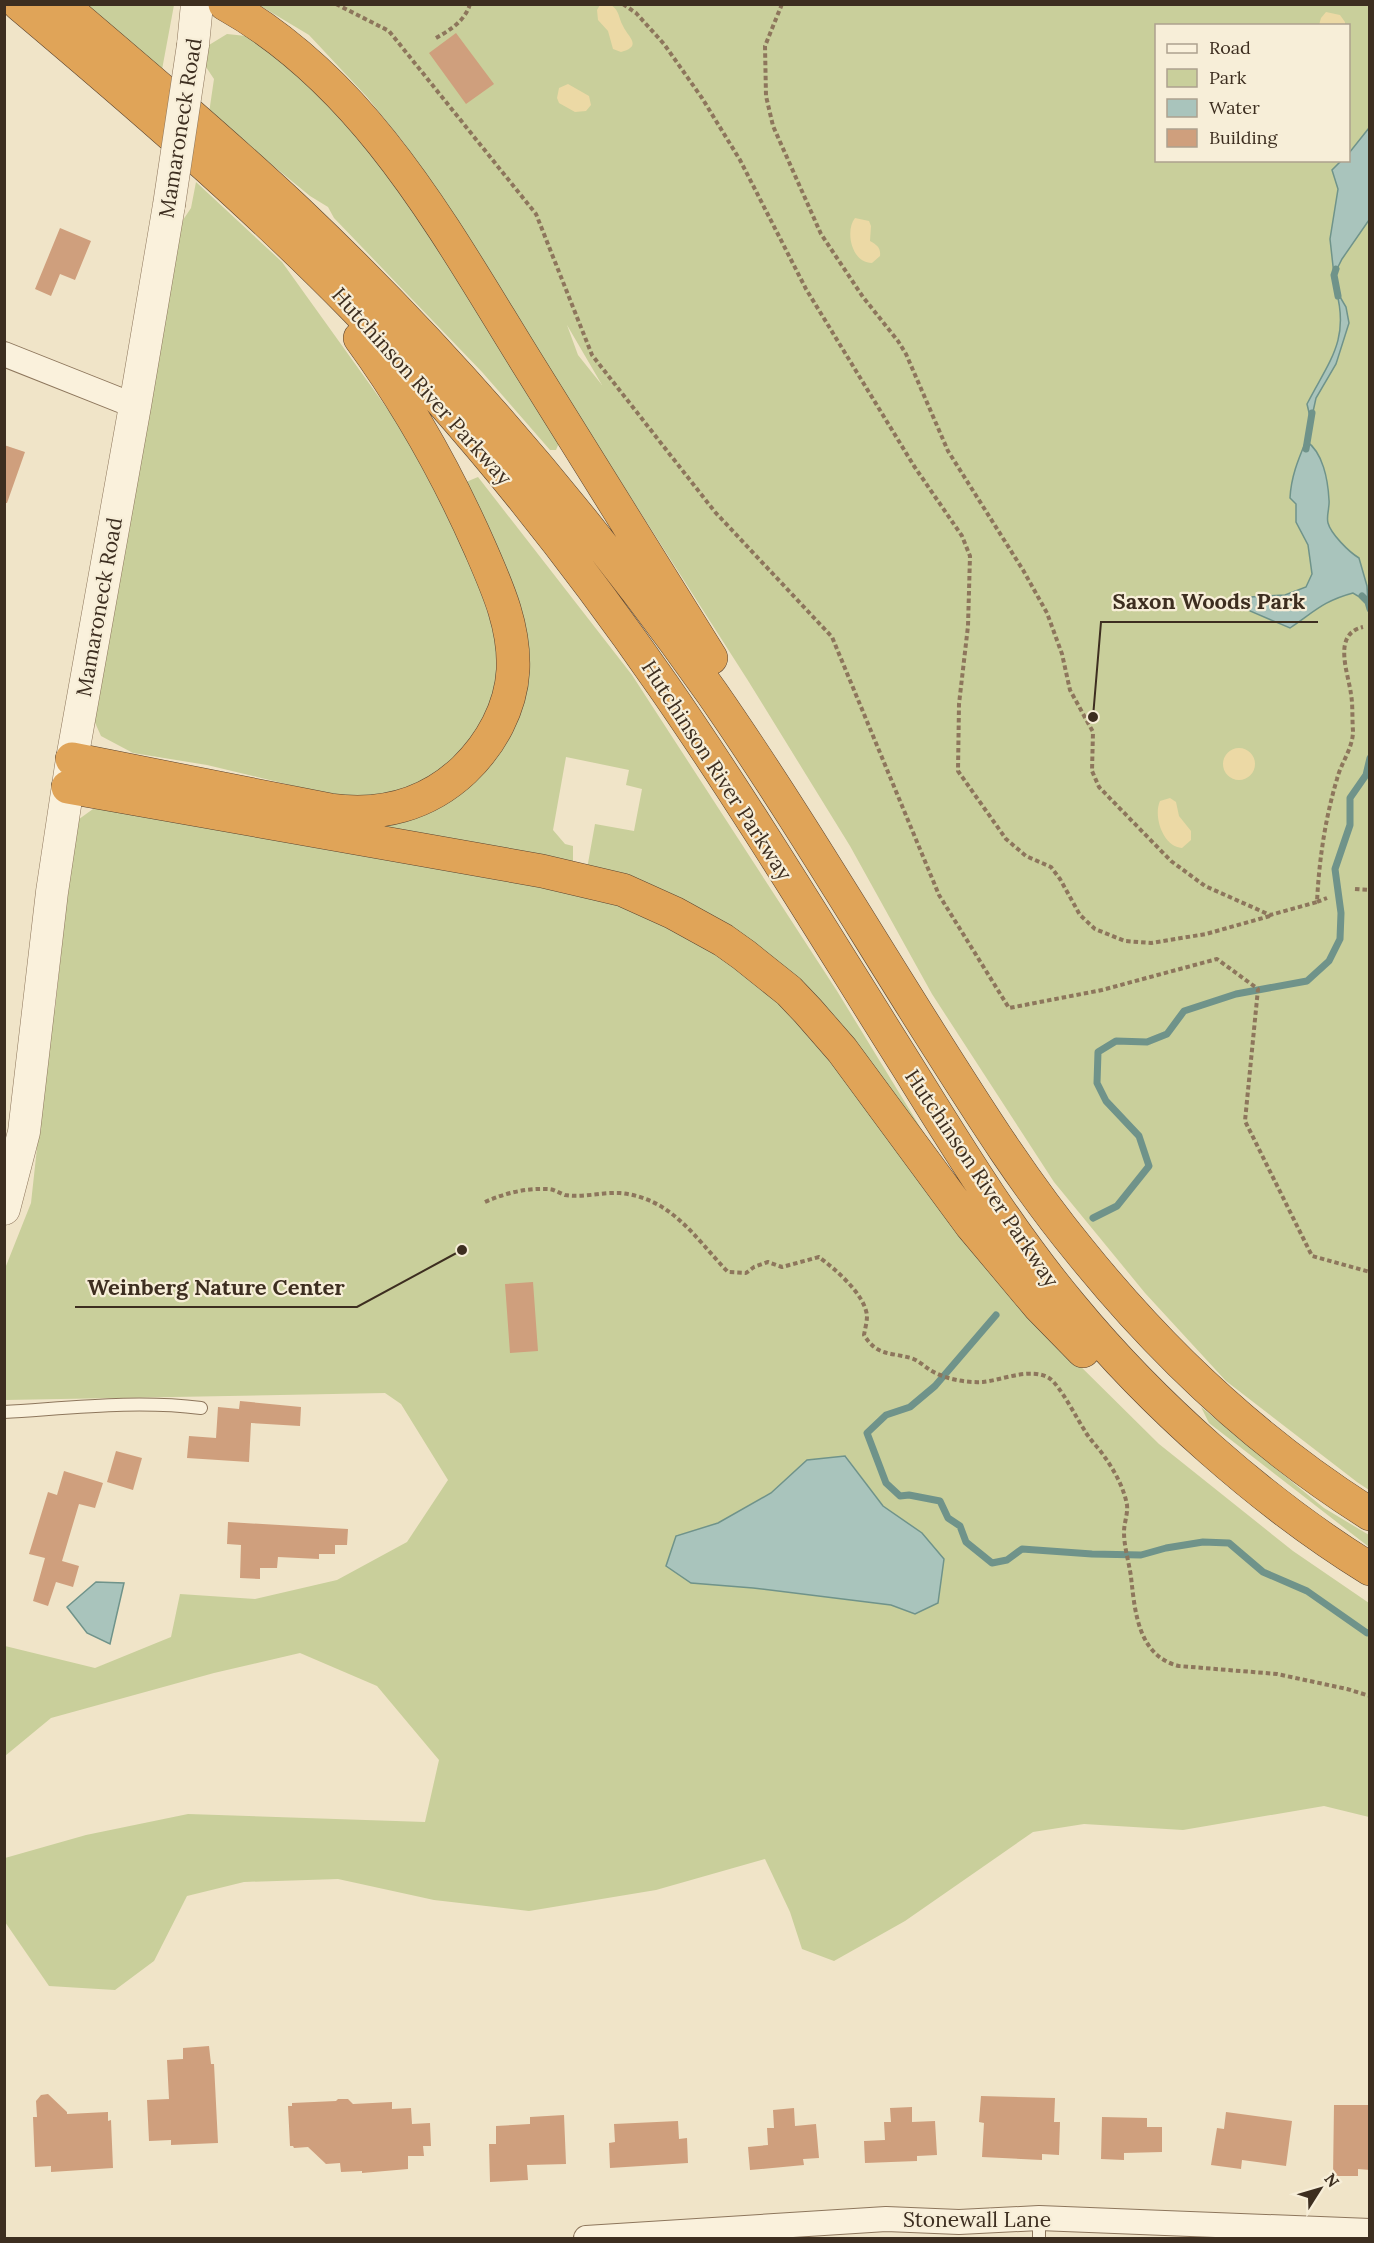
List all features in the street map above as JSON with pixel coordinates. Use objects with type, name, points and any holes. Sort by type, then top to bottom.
[{"type":"highway","name":"Hutchinson River Parkway","points":[[19,4],[169,132],[294,247],[364,318],[466,431],[618,622],[664,686],[980,1181],[1046,1275],[1123,1365],[1178,1419],[1236,1470],[1297,1518],[1370,1569]]},
{"type":"highway","name":"Hutchinson River Parkway","points":[[61,4],[216,137],[298,212],[409,324],[502,426],[618,565],[755,756],[984,1120],[1075,1246],[1144,1326],[1207,1388],[1297,1462],[1370,1514]]},
{"type":"highway","points":[[225,4],[248,17],[290,48],[330,84],[378,137],[418,192],[750,720],[799,826]]},
{"type":"highway","points":[[70,773],[330,810],[366,812],[386,810],[410,804],[446,785],[482,751],[500,720],[511,687],[513,651],[504,608],[490,570],[442,469],[408,408],[294,247]]},
{"type":"highway","points":[[70,773],[595,882],[650,902],[723,940],[789,991],[824,1029],[855,1067],[970,1225],[1071,1340],[1148,1411],[1236,1470]]},
{"type":"street","name":"Mamaroneck Road","points":[[4,1209],[24,1132],[43,961],[70,773],[169,205],[197,4]]},
{"type":"street","points":[[4,354],[135,405]]},
{"type":"street","name":"Stonewall Lane","points":[[586,2238],[886,2219],[1039,2228],[1370,2231]]},
{"type":"lane","points":[[4,1412],[127,1403],[201,1408]]},
{"type":"path","points":[[336,4],[389,31],[536,214],[592,355],[714,512],[832,637],[939,895],[1009,1008],[1102,990],[1217,959],[1258,989],[1245,1121],[1312,1256],[1370,1272]]},
{"type":"path","points":[[435,38],[452,28],[467,13],[470,4]]},
{"type":"path","points":[[623,4],[636,13],[664,44],[702,98],[740,160],[806,289],[914,466],[962,536],[970,556],[968,626],[959,704],[958,771],[1006,839],[1026,856],[1051,867],[1080,915],[1095,929],[1125,940],[1151,942],[1206,934],[1327,898]]},
{"type":"path","points":[[782,4],[765,46],[766,96],[773,126],[821,234],[863,297],[898,341],[948,451],[1023,570],[1047,613],[1062,654],[1070,690],[1093,732],[1092,771],[1099,787],[1171,861],[1205,886],[1270,915]]},
{"type":"path","points":[[1317,902],[1319,863],[1337,778],[1353,736],[1351,696],[1343,651],[1345,640],[1355,629],[1364,627]]},
{"type":"path","points":[[1355,890],[1370,890]]},
{"type":"path","points":[[485,1202],[507,1192],[549,1189],[565,1195],[612,1193],[638,1195],[665,1208],[697,1235],[728,1272],[746,1273],[768,1262],[782,1267],[819,1257],[839,1273],[858,1295],[867,1314],[864,1335],[872,1346],[889,1354],[913,1359],[957,1381],[983,1382],[1029,1374],[1048,1377],[1058,1386],[1086,1433],[1105,1457],[1118,1479],[1127,1506],[1124,1532],[1134,1600],[1142,1635],[1153,1652],[1167,1663],[1206,1670],[1277,1674],[1370,1696]]},
{"type":"green space","points":[[84,5],[174,5],[161,75]]},
{"type":"green space","points":[[259,5],[1369,5],[1369,1490],[1226,1381],[1145,1293],[1054,1182],[932,994],[850,846],[747,679],[404,143],[367,97],[309,35]],"holes":[[[567,325],[602,385],[578,355]]]},
{"type":"green space","points":[[227,34],[246,36],[270,50],[344,117],[428,219],[559,443],[556,450],[550,450],[482,372],[334,218],[328,207],[310,196],[209,113],[214,79],[202,61],[209,45]]},
{"type":"green space","points":[[196,182],[282,262],[399,425],[469,554],[504,664],[488,726],[448,770],[404,793],[340,797],[207,765],[133,753],[101,736],[92,716],[179,226],[191,208]]},
{"type":"green space","points":[[478,477],[632,675],[837,991],[928,1140],[783,970],[587,869],[595,824],[634,831],[642,789],[626,785],[629,770],[566,757],[553,830],[565,844],[573,846],[573,867],[386,834],[384,825],[512,732],[466,482]]},
{"type":"green space","points":[[118,804],[559,884],[627,907],[706,943],[761,985],[820,1043],[1065,1351],[1159,1444],[1293,1551],[1369,1603],[1369,1817],[1324,1806],[1183,1830],[1084,1824],[1033,1832],[905,1921],[834,1961],[802,1949],[790,1912],[765,1859],[656,1890],[529,1911],[434,1900],[338,1879],[244,1882],[187,1896],[154,1961],[115,1990],[49,1986],[5,1922],[5,1858],[86,1835],[188,1814],[425,1822],[439,1760],[377,1686],[300,1653],[214,1673],[51,1718],[5,1756],[5,1646],[95,1668],[171,1637],[180,1594],[255,1599],[337,1580],[407,1542],[448,1480],[401,1404],[385,1393],[5,1400],[4,1271],[31,1203],[75,822],[93,809]],"holes":[[[846,1456],[883,1506],[922,1533],[915,1614],[891,1605],[753,1588],[676,1537],[718,1523],[771,1493],[807,1460]]]},
{"type":"green space","points":[[1201,1407],[1324,1508],[1369,1535],[1369,1547],[1209,1423]]},
{"type":"sand","points":[[600,5],[614,7],[633,44],[628,50],[621,52],[613,49],[608,31],[598,20],[597,10]]},
{"type":"sand","points":[[1326,12],[1340,15],[1345,24],[1319,24]]},
{"type":"sand","points":[[568,84],[589,96],[591,105],[586,111],[575,112],[559,103],[557,98],[559,88]]},
{"type":"sand","points":[[855,218],[869,221],[871,226],[870,241],[880,251],[880,256],[872,263],[859,258],[852,245],[850,230]]},
{"type":"sand","points":[[1239,748],[1250,753],[1255,764],[1250,775],[1239,780],[1228,775],[1223,764],[1228,753]]},
{"type":"sand","points":[[1170,798],[1176,802],[1179,816],[1191,831],[1191,840],[1182,848],[1175,846],[1165,837],[1159,822],[1160,801]]},
{"type":"water","points":[[1369,128],[1369,220],[1342,259],[1334,275],[1330,239],[1338,189],[1332,170],[1340,162],[1350,162],[1350,152]]},
{"type":"water","points":[[1336,290],[1346,307],[1349,323],[1336,364],[1316,398],[1311,421],[1307,404],[1330,362],[1339,337],[1340,307]]},
{"type":"water","points":[[1306,441],[1317,452],[1326,475],[1329,503],[1328,523],[1341,542],[1359,558],[1367,586],[1368,602],[1353,593],[1343,596],[1319,607],[1290,628],[1250,611],[1245,604],[1250,597],[1285,595],[1306,587],[1312,574],[1308,545],[1296,522],[1296,504],[1290,498],[1293,476]]},
{"type":"water","points":[[845,1456],[883,1506],[922,1533],[944,1559],[938,1603],[915,1614],[891,1605],[753,1588],[691,1583],[666,1566],[676,1536],[718,1523],[771,1493],[807,1460]]},
{"type":"water","points":[[96,1582],[124,1583],[110,1644],[87,1633],[67,1607]]},
{"type":"building","points":[[456,33],[494,84],[466,104],[429,53]]},
{"type":"building","points":[[60,228],[91,241],[75,280],[60,274],[51,296],[35,289]]},
{"type":"building","points":[[4,445],[25,452],[7,503],[4,503]]},
{"type":"building","points":[[533,1282],[538,1351],[510,1353],[505,1284]]},
{"type":"building","points":[[240,1401],[301,1407],[300,1426],[251,1423],[249,1462],[187,1458],[189,1436],[216,1438],[218,1407],[239,1409]]},
{"type":"building","points":[[116,1451],[142,1458],[133,1490],[107,1482]]},
{"type":"building","points":[[64,1471],[103,1483],[95,1508],[79,1504],[62,1561],[79,1566],[73,1587],[56,1582],[48,1606],[33,1601],[45,1558],[29,1554],[48,1492],[57,1495]]},
{"type":"building","points":[[228,1522],[348,1529],[347,1545],[335,1545],[335,1554],[319,1554],[319,1559],[278,1557],[277,1568],[260,1568],[260,1579],[240,1578],[241,1545],[227,1544]]},
{"type":"building","points":[[209,2046],[211,2064],[214,2064],[218,2143],[171,2145],[171,2140],[149,2141],[147,2100],[169,2099],[167,2060],[183,2059],[183,2048]]},
{"type":"building","points":[[48,2094],[67,2114],[108,2112],[108,2121],[111,2120],[113,2168],[51,2172],[51,2166],[35,2167],[33,2117],[37,2117],[36,2101],[41,2095]]},
{"type":"building","points":[[981,2096],[1055,2098],[1054,2122],[1060,2122],[1059,2155],[1042,2154],[1042,2160],[982,2157],[984,2123],[979,2122]]},
{"type":"building","points":[[348,2099],[353,2104],[392,2102],[392,2109],[411,2108],[412,2124],[430,2123],[431,2146],[423,2146],[424,2156],[408,2156],[408,2169],[362,2173],[362,2171],[341,2172],[340,2163],[326,2164],[308,2147],[290,2146],[288,2106],[292,2106],[292,2103],[336,2101]]},
{"type":"building","points":[[1334,2105],[1370,2105],[1370,2170],[1358,2169],[1358,2176],[1333,2176]]},
{"type":"building","points":[[912,2107],[912,2122],[935,2121],[937,2155],[917,2156],[917,2161],[865,2163],[864,2141],[885,2140],[884,2122],[891,2122],[890,2108]]},
{"type":"building","points":[[794,2108],[795,2126],[816,2124],[819,2158],[803,2159],[804,2165],[750,2170],[748,2147],[768,2145],[767,2128],[774,2128],[773,2110]]},
{"type":"building","points":[[1226,2112],[1292,2121],[1286,2166],[1242,2160],[1241,2169],[1211,2165],[1217,2128],[1224,2129]]},
{"type":"building","points":[[564,2115],[566,2164],[527,2165],[528,2180],[490,2182],[489,2144],[496,2144],[496,2126],[530,2124],[530,2117]]},
{"type":"building","points":[[1102,2117],[1147,2118],[1147,2127],[1162,2127],[1162,2152],[1124,2153],[1124,2160],[1101,2159]]},
{"type":"building","points":[[678,2121],[679,2139],[687,2138],[688,2163],[610,2168],[609,2143],[615,2142],[614,2124]]},
{"type":"waterway","points":[[1336,269],[1334,275],[1338,296]]},
{"type":"waterway","points":[[1306,449],[1312,413]]},
{"type":"waterway","points":[[1362,596],[1368,602],[1370,609]]},
{"type":"waterway","points":[[1093,1218],[1117,1206],[1149,1166],[1139,1136],[1106,1101],[1097,1083],[1098,1052],[1116,1041],[1147,1042],[1167,1034],[1184,1011],[1236,994],[1307,981],[1329,961],[1340,939],[1341,913],[1335,869],[1350,825],[1350,798],[1366,775],[1370,758]]},
{"type":"waterway","points":[[996,1315],[935,1386],[910,1407],[886,1415],[867,1433],[886,1483],[900,1496],[909,1495],[940,1501],[948,1518],[960,1526],[966,1542],[992,1563],[1007,1560],[1022,1549],[1141,1555],[1203,1542],[1229,1543],[1263,1572],[1307,1591],[1367,1633],[1370,1632]]},
{"type":"place","name":"Saxon Woods Park","points":[[1093,717]]},
{"type":"place","name":"Weinberg Nature Center","points":[[462,1250]]}]
